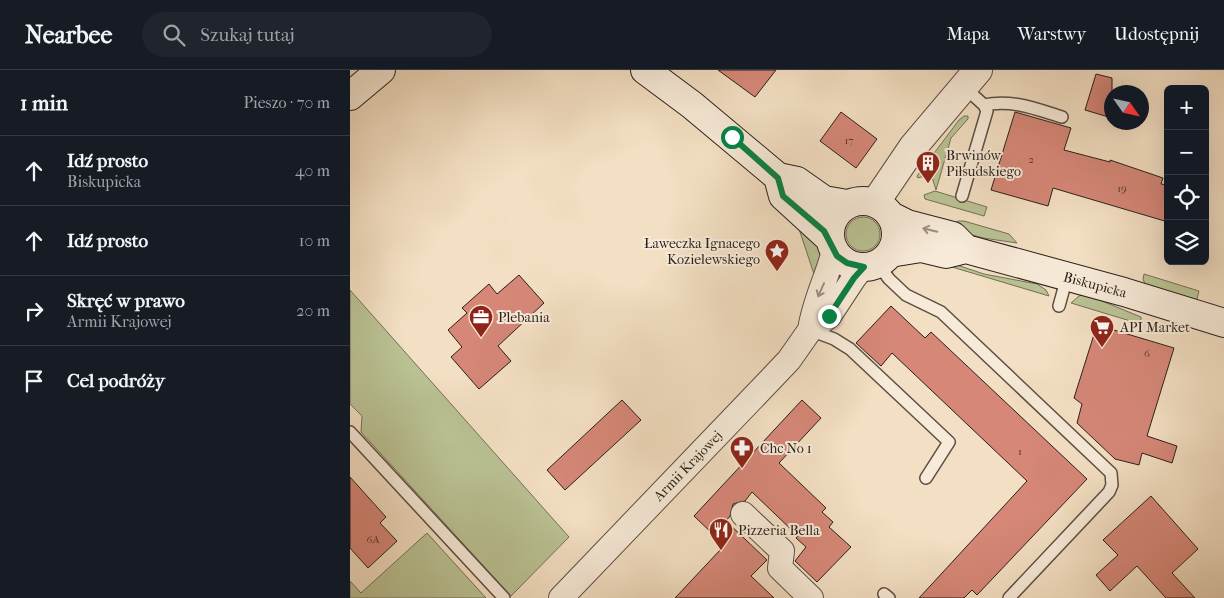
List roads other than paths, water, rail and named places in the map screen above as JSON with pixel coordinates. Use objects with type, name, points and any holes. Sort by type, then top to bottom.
[{"type":"main road","points":[[350,96],[381,70]]},
{"type":"main road","points":[[645,70],[692,105],[778,178],[797,181],[818,197],[847,204],[864,200],[883,209],[896,232],[895,243],[877,261],[847,263],[832,245],[783,196],[778,178]]},
{"type":"main road","points":[[883,209],[902,160],[971,78]]},
{"type":"main road","points":[[832,245],[833,219],[847,204]]},
{"type":"main road","name":"Biskupicka","points":[[883,209],[907,224],[953,236],[966,249],[1224,323]]},
{"type":"main road","name":"Biskupicka","points":[[877,261],[921,248],[946,254],[966,249]]},
{"type":"street","name":"Armii Krajowej","points":[[810,330],[813,308],[828,276],[832,245]]},
{"type":"street","name":"Armii Krajowej","points":[[561,598],[789,360],[810,330],[829,316],[854,278],[877,261]]},
{"type":"street","points":[[743,514],[782,551],[780,568],[811,598]]},
{"type":"lane","points":[[962,196],[987,111],[971,78]]},
{"type":"lane","points":[[984,105],[1014,103],[1062,117]]},
{"type":"lane","points":[[877,261],[890,279],[906,294],[941,312],[1111,473],[1112,485],[1109,492],[1008,598]]},
{"type":"lane","points":[[1058,306],[1067,277]]},
{"type":"lane","points":[[810,330],[834,339],[850,349],[949,442],[926,478]]},
{"type":"lane","points":[[350,432],[504,598]]},
{"type":"place","name":"Brwinów Piłsudskiego","points":[[928,184]]},
{"type":"place","name":"Ławeczka Ignacego Kozielewskiego","points":[[777,272]]},
{"type":"place","name":"Plebania","points":[[481,338]]},
{"type":"place","name":"API Market","points":[[1102,348]]},
{"type":"place","name":"Chc No 1","points":[[742,469]]},
{"type":"place","name":"Pizzeria Bella","points":[[721,551]]}]
